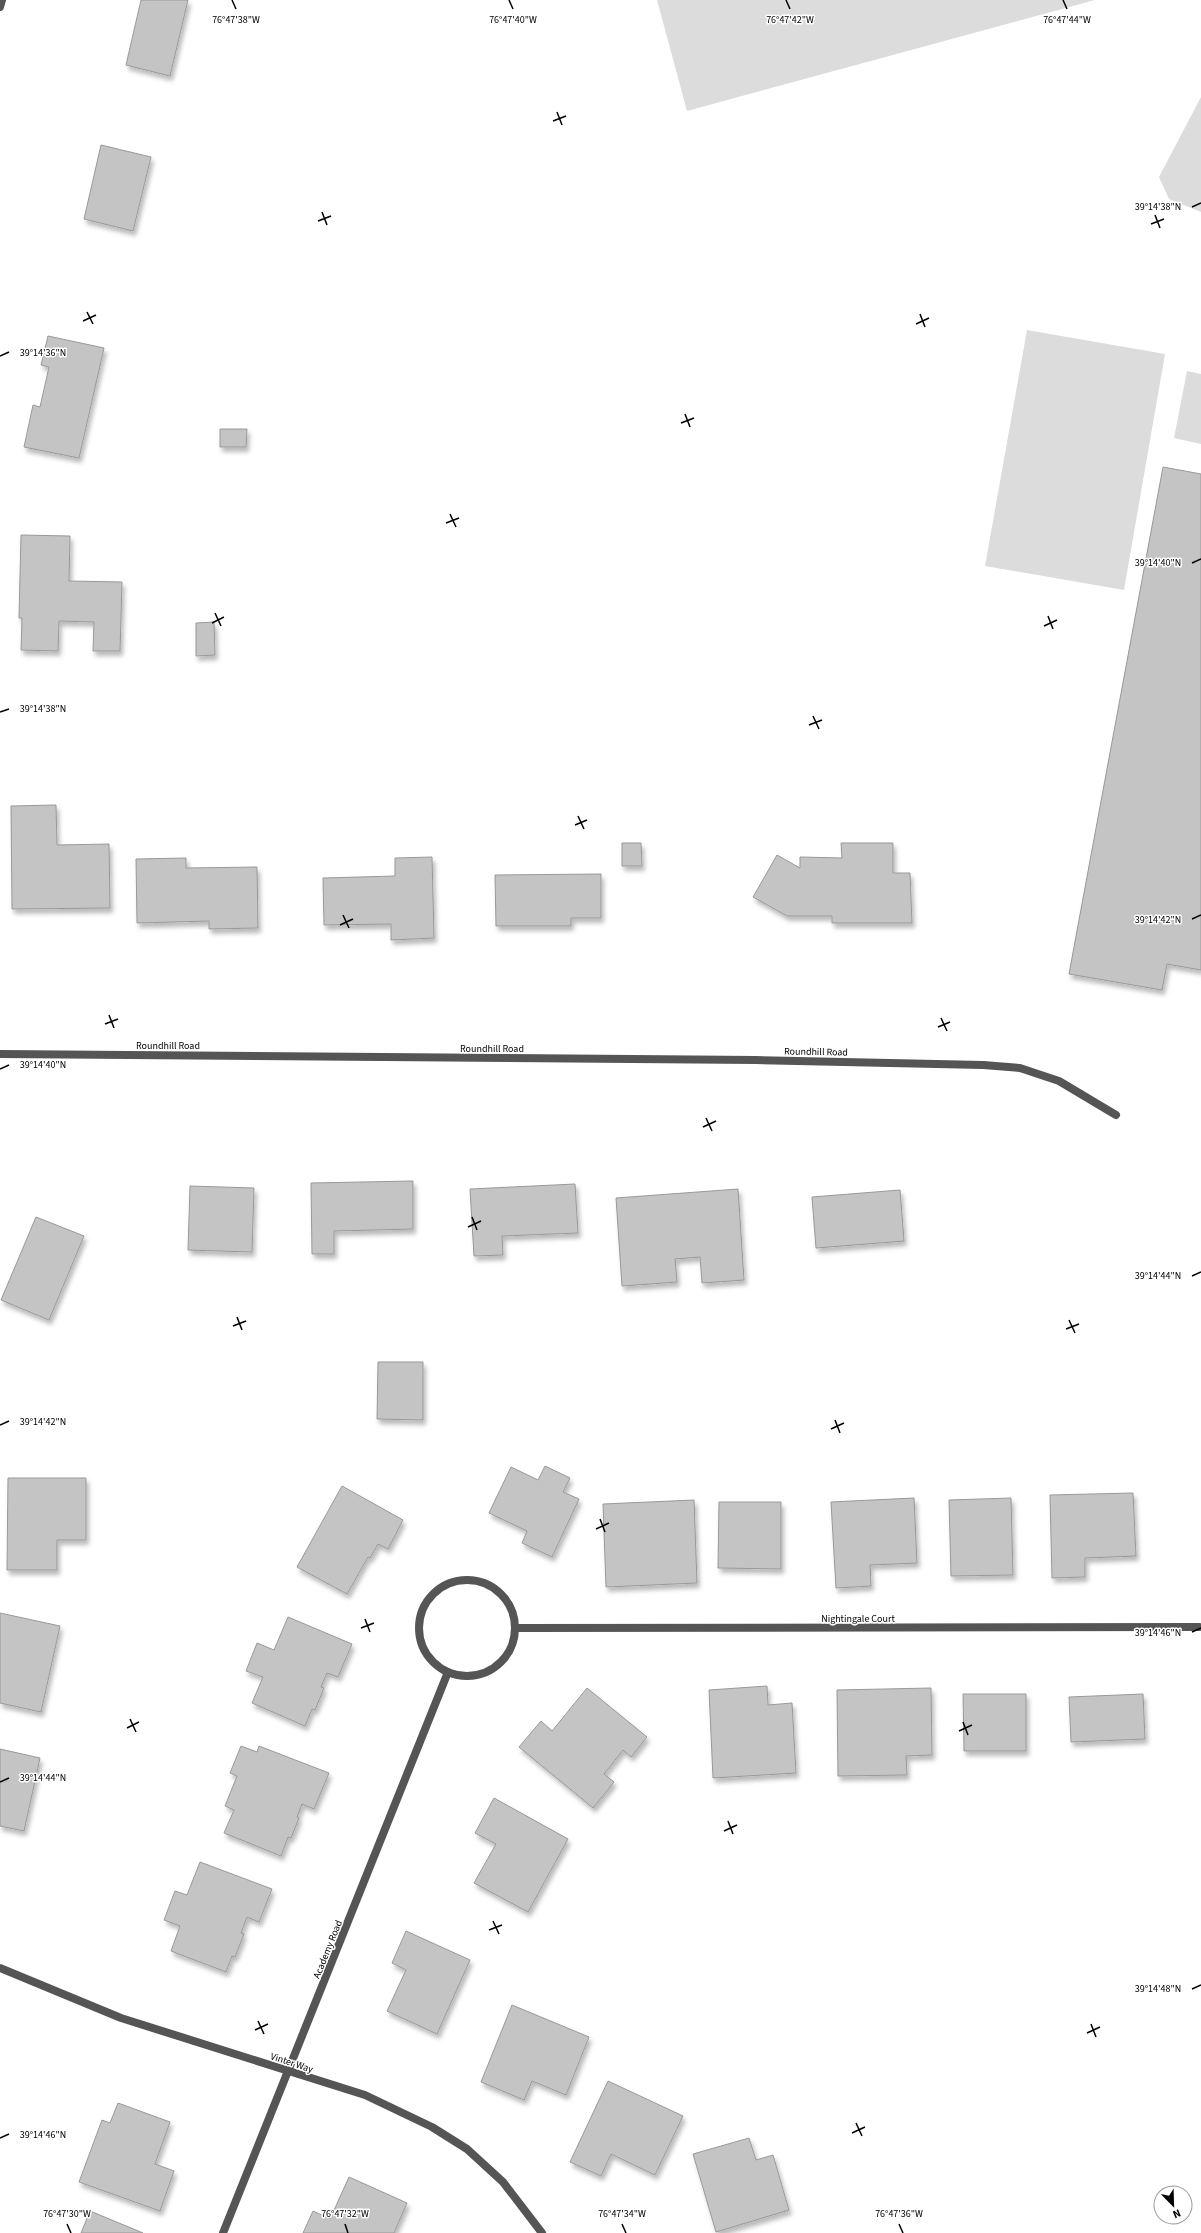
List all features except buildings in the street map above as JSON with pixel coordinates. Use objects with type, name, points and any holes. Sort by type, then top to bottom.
[{"type":"street","points":[[0,8],[2,0]]},
{"type":"street","name":"Roundhill Road","points":[[0,1054],[740,1060],[983,1065],[1020,1068],[1059,1082],[1116,1115]]},
{"type":"street","points":[[459,1579],[480,1580],[495,1587],[511,1606],[517,1628],[512,1649],[496,1668],[480,1675],[463,1676],[448,1672],[430,1660],[421,1643],[418,1626],[422,1609],[430,1597],[442,1586],[459,1579]]},
{"type":"street","name":"Nightingale Court","points":[[517,1628],[1199,1627]]},
{"type":"street","name":"Academy Road","points":[[223,2233],[448,1672]]},
{"type":"street","name":"Vinter Way","points":[[0,1968],[120,2018],[365,2095],[432,2127],[468,2149],[503,2182],[542,2233]]},
{"type":"shaded area","points":[[657,0],[1095,0],[687,111]]},
{"type":"shaded area","points":[[1201,97],[1201,212],[1169,199],[1159,177]]},
{"type":"shaded area","points":[[1027,330],[1165,354],[1124,590],[985,566]]},
{"type":"shaded area","points":[[1187,371],[1201,374],[1201,444],[1174,438]]}]
